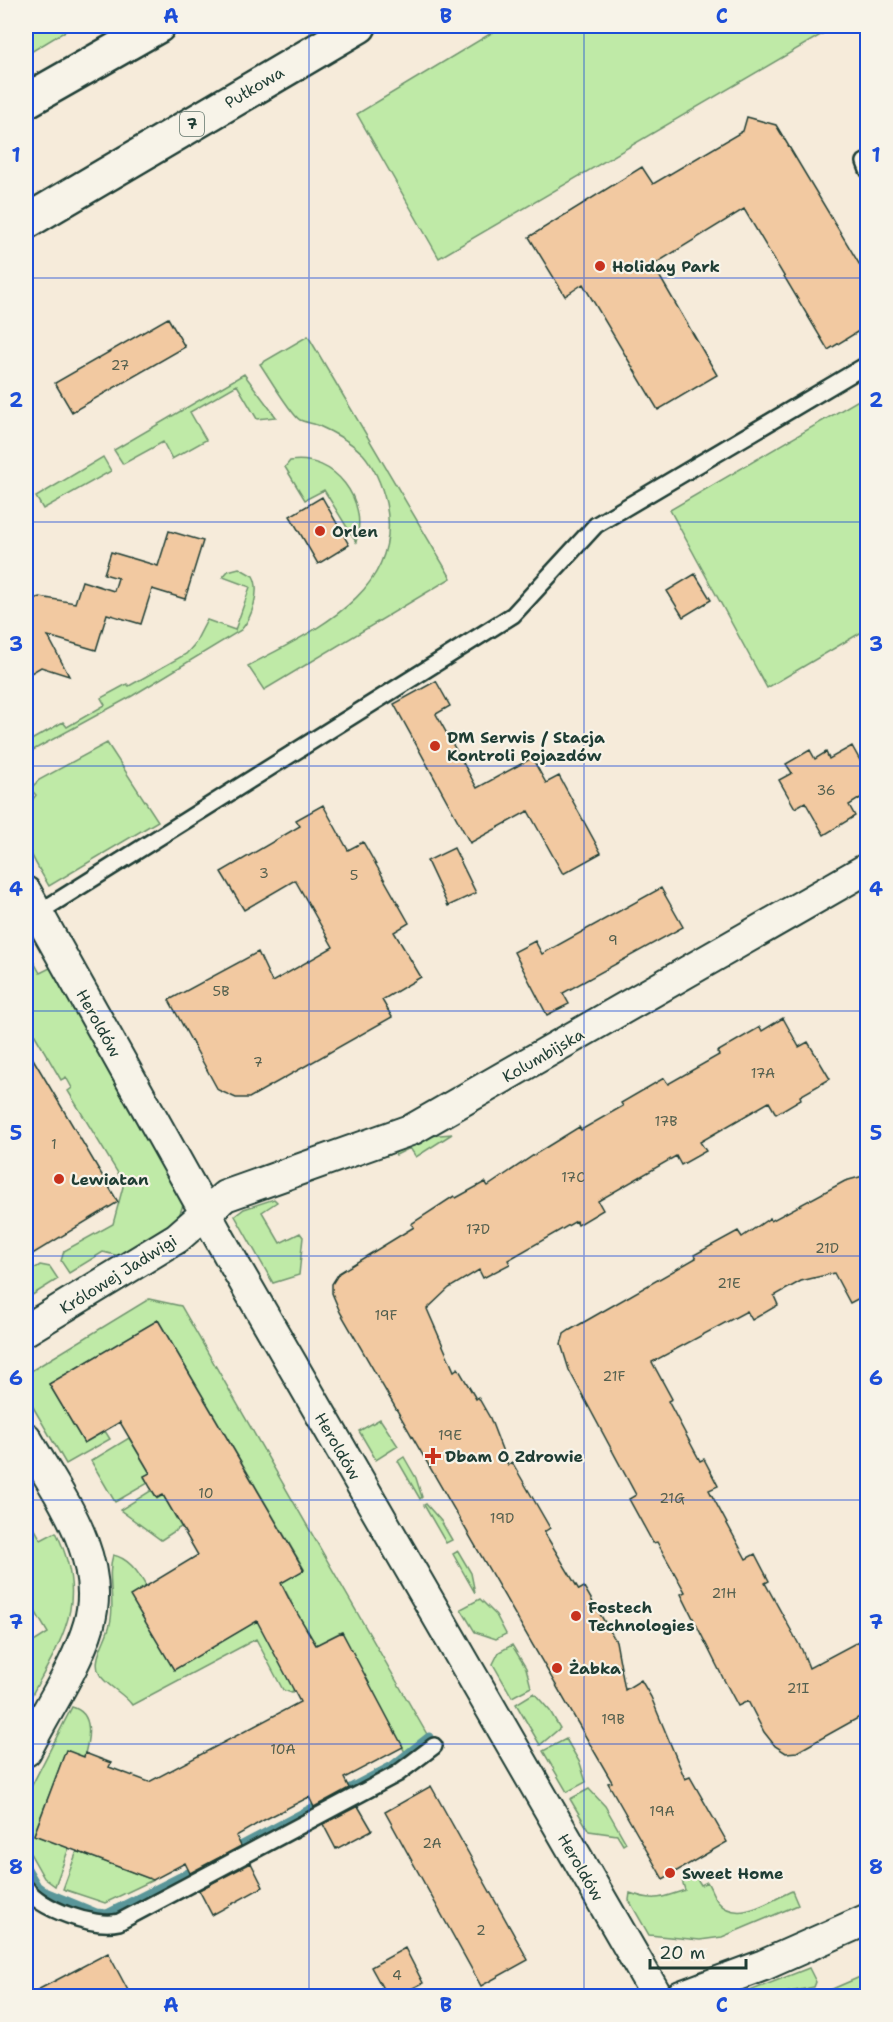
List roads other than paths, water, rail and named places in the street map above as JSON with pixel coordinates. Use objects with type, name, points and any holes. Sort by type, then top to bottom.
[{"type":"highway","points":[[75,74],[134,26]]},
{"type":"highway","points":[[26,101],[158,26]]},
{"type":"highway","name":"Pułkowa","points":[[26,222],[358,26]]},
{"type":"street","name":"Kolumbijska","points":[[207,1213],[225,1196],[241,1189],[413,1129],[867,868]]},
{"type":"street","name":"Heroldów","points":[[30,902],[234,1264],[657,1996]]},
{"type":"street","name":"Królowej Jadwigi","points":[[26,1330],[177,1238],[207,1213]]},
{"type":"street","points":[[26,1438],[77,1529],[87,1556],[93,1596],[91,1615],[83,1641],[26,1751]]},
{"type":"street","points":[[681,1996],[764,1965],[867,1919]]},
{"type":"lane","points":[[30,902],[513,615],[596,525],[867,364]]},
{"type":"lane","points":[[26,1888],[44,1904],[94,1923],[118,1922],[397,1774],[434,1746]]},
{"type":"waterway","points":[[231,1851],[392,1766],[429,1737]]},
{"type":"waterway","points":[[26,1867],[37,1886],[45,1892],[96,1913],[107,1914],[200,1867]]},
{"type":"place","name":"Holiday Park","points":[[600,266]]},
{"type":"place","name":"Orlen","points":[[320,531]]},
{"type":"place","name":"DM Serwis / Stacja Kontroli Pojazdów","points":[[435,746]]},
{"type":"place","name":"Lewiatan","points":[[59,1179]]},
{"type":"place","name":"Dbam O Zdrowie","points":[[433,1456]]},
{"type":"place","name":"Fostech Technologies","points":[[576,1616]]},
{"type":"place","name":"Żabka","points":[[557,1668]]},
{"type":"place","name":"Sweet Home","points":[[670,1873]]}]
